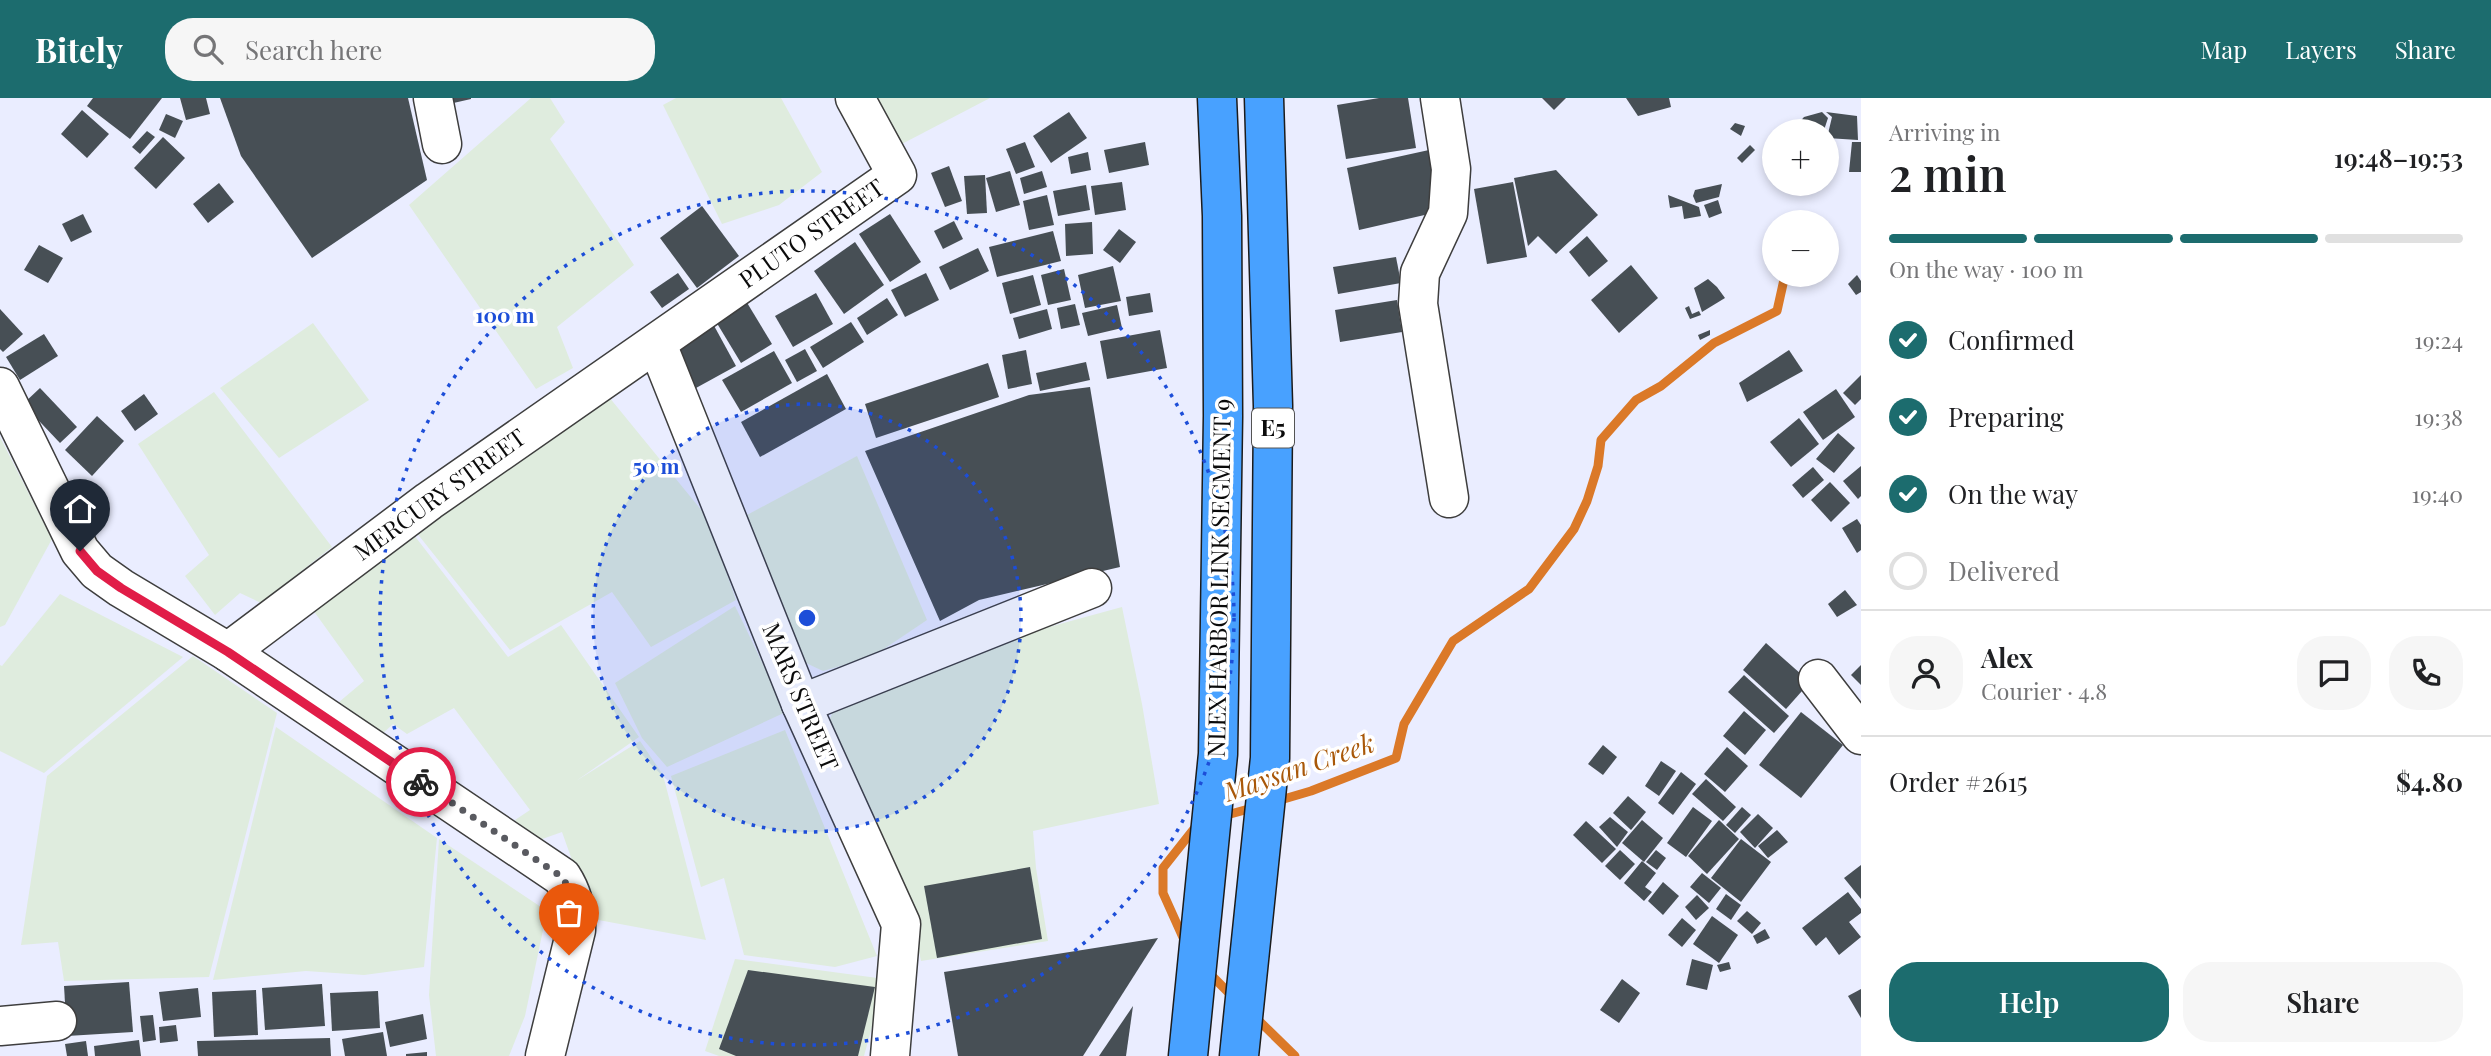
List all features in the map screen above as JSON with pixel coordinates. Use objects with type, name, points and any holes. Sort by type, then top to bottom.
[{"type":"highway","name":"NLEX HARBOR LINK SEGMENT 9","points":[[1188,1056],[1219,754],[1223,402],[1222,216],[1217,98]]},
{"type":"highway","name":"NLEX HARBOR LINK SEGMENT 9","points":[[1239,1056],[1270,758],[1273,405],[1264,98]]},
{"type":"street","points":[[433,98],[442,144]]},
{"type":"street","name":"PLUTO STREET","points":[[657,344],[897,175],[855,98]]},
{"type":"street","points":[[1440,98],[1451,169],[1448,213],[1420,273],[1418,304],[1449,498]]},
{"type":"street","name":"MERCURY STREET","points":[[228,652],[429,501],[657,344]]},
{"type":"street","name":"MARS STREET","points":[[657,344],[801,704],[901,924],[892,1055]]},
{"type":"street","points":[[0,387],[80,551],[97,571],[228,652],[562,877],[569,888],[577,913],[576,930],[545,1056]]},
{"type":"street","points":[[801,704],[1092,588]]},
{"type":"street","points":[[1818,679],[1861,735]]},
{"type":"street","points":[[0,1026],[57,1021]]},
{"type":"shaded area","points":[[531,98],[550,98],[565,122],[550,139],[634,265],[557,327],[573,368],[536,389],[409,205]]},
{"type":"shaded area","points":[[676,98],[781,98],[822,172],[779,205],[722,224],[663,105]]},
{"type":"shaded area","points":[[873,98],[990,98],[898,146]]},
{"type":"shaded area","points":[[313,323],[369,400],[279,458],[220,388]]},
{"type":"shaded area","points":[[600,386],[707,517],[736,600],[651,647],[612,592],[510,650],[416,532]]},
{"type":"shaded area","points":[[214,392],[332,547],[261,603],[240,593],[215,615],[185,576],[209,555],[138,444]]},
{"type":"shaded area","points":[[0,437],[52,539],[5,625],[0,627]]},
{"type":"shaded area","points":[[857,456],[927,620],[872,657],[823,671],[789,655],[732,523]]},
{"type":"shaded area","points":[[414,535],[508,657],[561,625],[639,737],[576,781],[640,741],[663,775],[706,940],[593,919],[562,832],[531,843],[515,820],[530,810],[454,708],[407,734],[393,724],[379,737],[339,702],[364,681],[313,610]]},
{"type":"shaded area","points":[[60,594],[183,657],[44,773],[0,751],[0,665],[2,666]]},
{"type":"shaded area","points":[[735,606],[786,712],[667,767],[642,738],[615,683]]},
{"type":"shaded area","points":[[1122,607],[1159,804],[1033,831],[1048,941],[921,961],[907,896],[824,733],[836,704],[983,645]]},
{"type":"shaded area","points":[[193,656],[277,713],[209,977],[64,981],[58,942],[21,945],[47,776]]},
{"type":"shaded area","points":[[276,727],[437,838],[424,967],[364,975],[306,971],[213,980]]},
{"type":"shaded area","points":[[785,730],[877,956],[835,967],[744,955],[724,878],[701,887],[671,776]]},
{"type":"shaded area","points":[[439,839],[547,911],[525,1016],[509,1056],[436,1056],[429,995]]},
{"type":"shaded area","points":[[735,959],[885,979],[864,1056],[719,1056],[705,1051]]},
{"type":"building","points":[[93,98],[162,98],[130,139],[87,106]]},
{"type":"building","points":[[180,98],[206,98],[210,114],[186,120]]},
{"type":"building","points":[[220,98],[408,98],[427,180],[312,258],[241,156]]},
{"type":"building","points":[[447,98],[471,98],[471,99],[449,104]]},
{"type":"building","points":[[1379,98],[1408,98],[1416,148],[1346,159],[1337,105]]},
{"type":"building","points":[[1542,98],[1566,98],[1554,110]]},
{"type":"building","points":[[1626,98],[1669,98],[1671,107],[1638,116]]},
{"type":"building","points":[[82,110],[109,134],[87,158],[61,134]]},
{"type":"building","points":[[1069,112],[1087,138],[1051,163],[1033,136]]},
{"type":"building","points":[[1822,112],[1828,118],[1802,119]]},
{"type":"building","points":[[1826,112],[1857,116],[1858,140],[1839,139],[1839,119]]},
{"type":"building","points":[[166,114],[183,121],[175,138],[159,130]]},
{"type":"building","points":[[1735,123],[1745,126],[1741,136],[1730,129]]},
{"type":"building","points":[[147,131],[155,137],[140,154],[132,147]]},
{"type":"building","points":[[163,137],[185,158],[156,189],[134,168]]},
{"type":"building","points":[[1025,142],[1035,167],[1016,174],[1006,149]]},
{"type":"building","points":[[1145,142],[1149,165],[1109,173],[1104,150]]},
{"type":"building","points":[[1852,142],[1861,142],[1861,172],[1849,172]]},
{"type":"building","points":[[1750,145],[1755,150],[1742,163],[1737,158]]},
{"type":"building","points":[[1429,150],[1442,211],[1359,230],[1347,168]]},
{"type":"building","points":[[1088,152],[1091,170],[1071,174],[1068,157]]},
{"type":"building","points":[[949,166],[962,201],[945,207],[931,173]]},
{"type":"building","points":[[1556,170],[1598,215],[1556,254],[1538,236],[1528,246],[1514,178]]},
{"type":"building","points":[[1010,171],[1020,205],[996,212],[986,178]]},
{"type":"building","points":[[1042,171],[1047,187],[1024,194],[1020,178]]},
{"type":"building","points":[[985,175],[987,213],[967,214],[964,176]]},
{"type":"building","points":[[1122,182],[1126,210],[1095,215],[1091,186]]},
{"type":"building","points":[[1513,182],[1527,257],[1487,264],[1474,189]]},
{"type":"building","points":[[219,183],[234,202],[208,223],[193,204]]},
{"type":"building","points":[[1722,184],[1719,197],[1696,203],[1693,196],[1695,190]]},
{"type":"building","points":[[1086,185],[1090,210],[1058,216],[1053,191]]},
{"type":"building","points":[[1047,195],[1054,225],[1029,230],[1023,201]]},
{"type":"building","points":[[1668,195],[1699,207],[1701,216],[1684,219],[1682,206],[1670,208]]},
{"type":"building","points":[[1718,200],[1722,213],[1709,218],[1704,205]]},
{"type":"building","points":[[702,206],[739,256],[697,288],[660,238]]},
{"type":"building","points":[[83,214],[92,232],[71,242],[62,224]]},
{"type":"building","points":[[890,214],[921,262],[890,282],[859,234]]},
{"type":"building","points":[[954,221],[963,239],[943,249],[934,231]]},
{"type":"building","points":[[1092,222],[1093,254],[1066,256],[1065,224]]},
{"type":"building","points":[[1119,229],[1136,242],[1120,263],[1103,250]]},
{"type":"building","points":[[1053,231],[1061,261],[997,277],[989,247]]},
{"type":"building","points":[[1587,236],[1608,261],[1589,277],[1569,252]]},
{"type":"building","points":[[855,242],[884,285],[844,314],[814,271]]},
{"type":"building","points":[[39,245],[63,258],[48,283],[24,270]]},
{"type":"building","points":[[978,248],[989,271],[950,290],[939,267]]},
{"type":"building","points":[[1396,257],[1401,283],[1338,294],[1333,267]]},
{"type":"building","points":[[1631,265],[1658,298],[1619,333],[1591,300]]},
{"type":"building","points":[[1113,266],[1121,301],[1085,308],[1078,275]]},
{"type":"building","points":[[1064,269],[1071,300],[1048,305],[1041,275]]},
{"type":"building","points":[[678,273],[689,289],[662,308],[650,292]]},
{"type":"building","points":[[926,273],[939,300],[905,317],[891,290]]},
{"type":"building","points":[[1033,275],[1041,305],[1010,314],[1002,283]]},
{"type":"building","points":[[1857,275],[1861,281],[1861,292],[1856,295],[1848,284]]},
{"type":"building","points":[[1708,279],[1725,298],[1702,312],[1694,288]]},
{"type":"building","points":[[816,293],[833,324],[793,347],[775,316]]},
{"type":"building","points":[[1150,293],[1153,312],[1129,316],[1126,297]]},
{"type":"building","points":[[887,298],[898,315],[867,335],[857,318]]},
{"type":"building","points":[[1397,300],[1402,332],[1340,342],[1335,310]]},
{"type":"building","points":[[746,301],[772,344],[741,363],[715,320]]},
{"type":"building","points":[[1075,304],[1080,325],[1061,329],[1057,308]]},
{"type":"building","points":[[1117,305],[1122,328],[1088,336],[1082,313]]},
{"type":"building","points":[[1689,306],[1692,314],[1699,311],[1701,315],[1690,319],[1685,308]]},
{"type":"building","points":[[0,309],[23,334],[3,352],[0,349]]},
{"type":"building","points":[[1047,309],[1052,329],[1019,339],[1013,318]]},
{"type":"building","points":[[712,322],[736,366],[696,388],[672,344]]},
{"type":"building","points":[[851,322],[864,342],[823,368],[810,347]]},
{"type":"building","points":[[1160,330],[1167,368],[1107,379],[1100,341]]},
{"type":"building","points":[[1710,330],[1710,335],[1700,340],[1698,335]]},
{"type":"building","points":[[44,334],[58,356],[20,380],[6,357]]},
{"type":"building","points":[[805,349],[817,371],[797,382],[785,360]]},
{"type":"building","points":[[1026,350],[1032,384],[1008,389],[1002,355]]},
{"type":"building","points":[[1789,350],[1803,371],[1747,402],[1739,383]]},
{"type":"building","points":[[774,351],[792,383],[741,412],[722,380]]},
{"type":"building","points":[[1086,362],[1090,380],[1040,391],[1036,373]]},
{"type":"building","points":[[988,363],[999,397],[876,438],[865,404]]},
{"type":"building","points":[[827,374],[846,409],[760,457],[741,422]]},
{"type":"building","points":[[1861,375],[1861,399],[1855,405],[1843,393]]},
{"type":"building","points":[[1090,387],[1120,567],[979,600],[940,621],[865,451],[1029,395]]},
{"type":"building","points":[[40,388],[77,427],[60,443],[23,404]]},
{"type":"building","points":[[1836,389],[1855,417],[1823,440],[1803,412]]},
{"type":"building","points":[[144,394],[158,414],[135,431],[121,411]]},
{"type":"building","points":[[97,416],[124,441],[92,476],[65,450]]},
{"type":"building","points":[[1799,418],[1819,444],[1791,467],[1770,442]]},
{"type":"building","points":[[1838,433],[1855,448],[1834,473],[1816,459]]},
{"type":"building","points":[[1861,466],[1861,496],[1858,499],[1843,481]]},
{"type":"building","points":[[1813,467],[1824,480],[1803,498],[1792,485]]},
{"type":"building","points":[[1830,482],[1850,503],[1831,522],[1811,500]]},
{"type":"building","points":[[1857,519],[1861,525],[1861,550],[1857,553],[1842,528]]},
{"type":"building","points":[[1845,590],[1857,605],[1837,617],[1828,604]]},
{"type":"building","points":[[1766,643],[1810,682],[1786,709],[1743,670]]},
{"type":"building","points":[[1861,665],[1861,685],[1851,675]]},
{"type":"building","points":[[1744,675],[1789,716],[1774,733],[1728,692]]},
{"type":"building","points":[[1744,711],[1766,730],[1745,755],[1723,736]]},
{"type":"building","points":[[1801,712],[1843,745],[1801,798],[1759,765]]},
{"type":"building","points":[[1603,745],[1617,757],[1603,775],[1588,764]]},
{"type":"building","points":[[1727,747],[1748,766],[1725,792],[1704,774]]},
{"type":"building","points":[[1661,761],[1676,771],[1659,796],[1645,786]]},
{"type":"building","points":[[1681,772],[1696,784],[1673,815],[1658,803]]},
{"type":"building","points":[[1706,779],[1736,807],[1723,821],[1692,794]]},
{"type":"building","points":[[1628,796],[1646,812],[1631,830],[1613,813]]},
{"type":"building","points":[[1693,807],[1712,821],[1686,857],[1667,843]]},
{"type":"building","points":[[1742,807],[1751,815],[1735,833],[1726,825]]},
{"type":"building","points":[[1758,814],[1773,828],[1755,848],[1740,832]]},
{"type":"building","points":[[1610,817],[1628,832],[1617,847],[1599,827]]},
{"type":"building","points":[[1642,820],[1663,838],[1644,862],[1622,843]]},
{"type":"building","points":[[1719,820],[1739,839],[1707,874],[1688,856]]},
{"type":"building","points":[[1586,821],[1616,849],[1602,863],[1573,835]]},
{"type":"building","points":[[1777,830],[1788,842],[1768,858],[1758,846]]},
{"type":"building","points":[[1741,839],[1771,862],[1741,902],[1711,878]]},
{"type":"building","points":[[1620,850],[1635,864],[1620,880],[1605,866]]},
{"type":"building","points":[[1656,850],[1666,858],[1657,870],[1646,862]]},
{"type":"building","points":[[1642,861],[1656,873],[1645,887],[1652,892],[1644,901],[1624,883]]},
{"type":"building","points":[[1861,865],[1861,899],[1844,878]]},
{"type":"building","points":[[1030,867],[1042,939],[937,958],[924,886]]},
{"type":"building","points":[[1702,873],[1721,888],[1709,903],[1690,887]]},
{"type":"building","points":[[1663,882],[1679,896],[1663,915],[1648,901]]},
{"type":"building","points":[[1848,892],[1861,909],[1861,913],[1849,922],[1861,937],[1839,955],[1826,937],[1816,946],[1802,928]]},
{"type":"building","points":[[1726,894],[1741,905],[1731,920],[1716,909]]},
{"type":"building","points":[[1697,895],[1709,908],[1696,920],[1685,907]]},
{"type":"building","points":[[1747,911],[1761,923],[1752,934],[1737,921]]},
{"type":"building","points":[[1712,916],[1738,935],[1719,963],[1693,944]]},
{"type":"building","points":[[1682,918],[1696,930],[1682,947],[1668,935]]},
{"type":"building","points":[[1765,929],[1770,938],[1757,944],[1753,936]]},
{"type":"building","points":[[1158,938],[1083,1056],[958,1056],[944,972]]},
{"type":"building","points":[[1692,959],[1713,965],[1707,990],[1686,985]]},
{"type":"building","points":[[1729,962],[1731,969],[1720,972],[1717,965]]},
{"type":"building","points":[[748,970],[875,987],[858,1056],[736,1056],[719,1049]]},
{"type":"building","points":[[1622,979],[1640,993],[1619,1023],[1600,1010]]},
{"type":"building","points":[[129,982],[133,1032],[67,1036],[64,986]]},
{"type":"building","points":[[322,984],[325,1026],[265,1030],[262,988]]},
{"type":"building","points":[[198,988],[201,1017],[163,1021],[159,992]]},
{"type":"building","points":[[1861,989],[1861,1018],[1848,996]]},
{"type":"building","points":[[256,990],[258,1035],[214,1037],[212,992]]},
{"type":"building","points":[[378,991],[380,1028],[332,1031],[330,993]]},
{"type":"building","points":[[1133,1006],[1126,1056],[1099,1056]]},
{"type":"building","points":[[423,1014],[427,1039],[390,1047],[385,1022]]},
{"type":"building","points":[[153,1015],[156,1040],[143,1042],[140,1016]]},
{"type":"building","points":[[176,1025],[178,1041],[160,1043],[159,1027]]},
{"type":"building","points":[[383,1032],[387,1056],[345,1056],[342,1039]]},
{"type":"building","points":[[330,1038],[331,1056],[198,1056],[197,1041]]},
{"type":"building","points":[[139,1040],[141,1056],[95,1056],[94,1046]]},
{"type":"building","points":[[86,1041],[88,1056],[67,1056],[65,1044]]},
{"type":"building","points":[[427,1052],[427,1056],[406,1056],[406,1054]]},
{"type":"waterway","name":"Maysan Creek","points":[[1277,801],[1311,791],[1396,758],[1404,724],[1453,641],[1529,589],[1574,529],[1587,501],[1598,466],[1601,440],[1636,400],[1661,386],[1714,343],[1777,311],[1782,287]]},
{"type":"waterway","name":"Maysan Creek","points":[[1223,816],[1256,807]]},
{"type":"waterway","name":"Maysan Creek","points":[[1185,942],[1163,893],[1163,868],[1197,825]]},
{"type":"waterway","name":"Maysan Creek","points":[[1208,972],[1233,997]]},
{"type":"waterway","name":"Maysan Creek","points":[[1254,1016],[1295,1056]]},
{"type":"way so far","points":[[421,782],[562,877],[569,888],[577,913],[576,930],[569,955]]},
{"type":"route","points":[[80,551],[97,571],[121,588],[228,652],[421,782]]}]
